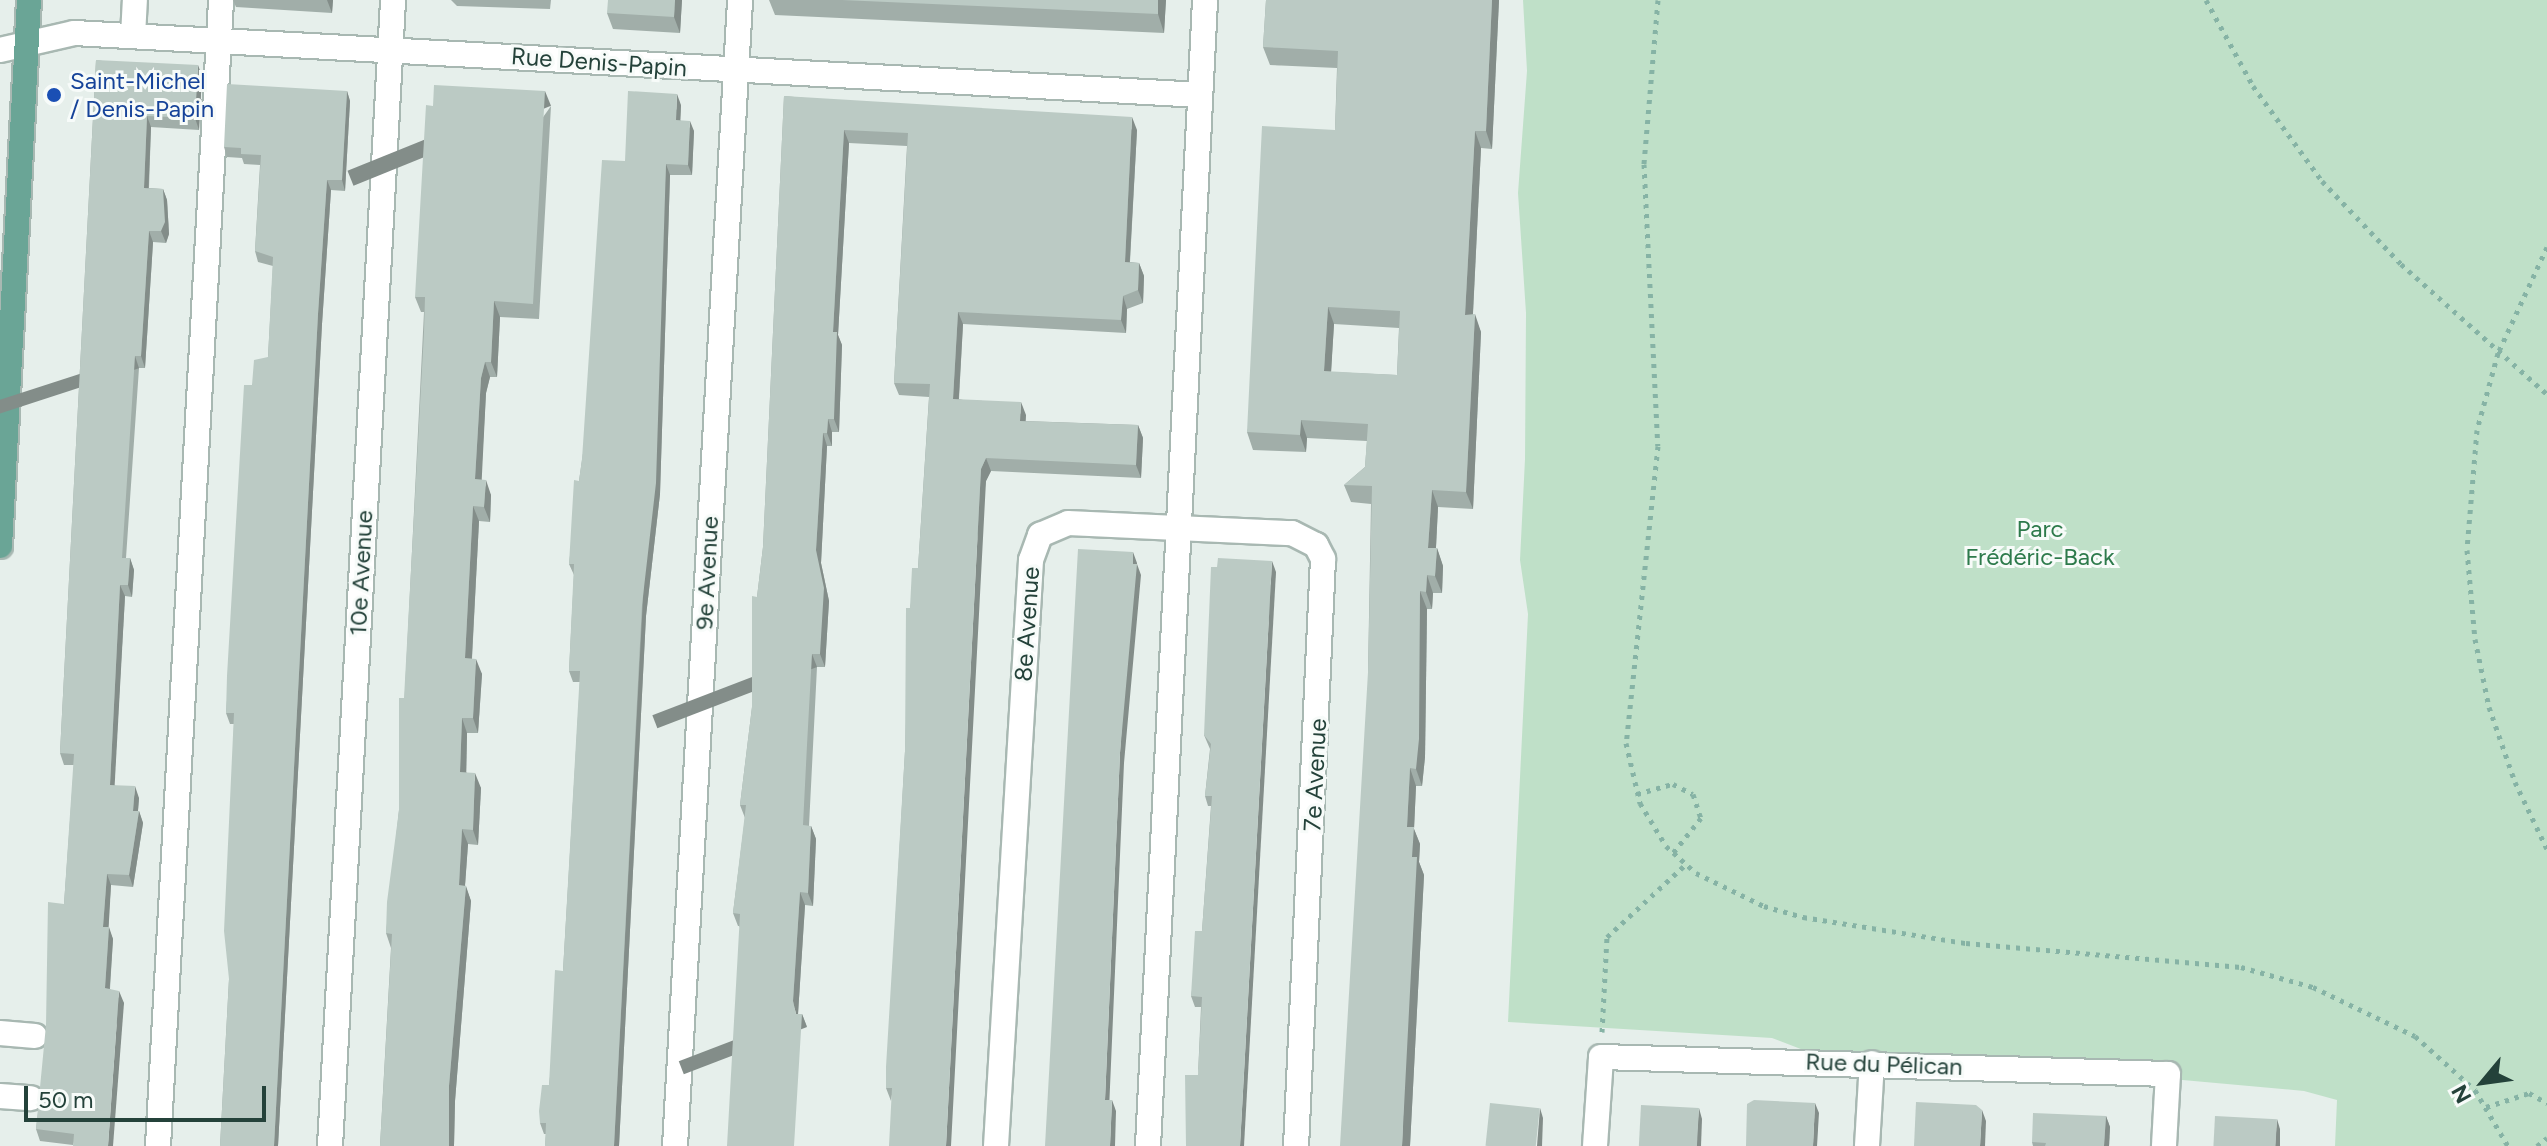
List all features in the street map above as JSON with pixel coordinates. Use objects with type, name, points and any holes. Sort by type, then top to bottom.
[{"type":"main road","points":[[0,546],[29,0]]},
{"type":"street","points":[[133,36],[135,0]]},
{"type":"street","points":[[158,1146],[221,0]]},
{"type":"street","name":"10e Avenue","points":[[330,1146],[393,0]]},
{"type":"street","name":"9e Avenue","points":[[675,1146],[740,0]]},
{"type":"street","points":[[1148,1146],[1205,0]]},
{"type":"street","name":"Rue Denis-Papin","points":[[0,50],[74,33],[1200,95]]},
{"type":"street","name":"8e Avenue","points":[[996,1146],[1034,546],[1040,535],[1068,523],[1180,529]]},
{"type":"street","name":"7e Avenue","points":[[1180,529],[1292,533],[1316,545],[1323,559],[1296,1146]]},
{"type":"street","points":[[0,1033],[35,1036]]},
{"type":"street","points":[[1595,1146],[1601,1057]]},
{"type":"street","name":"Rue du Pélican","points":[[1601,1057],[2168,1074],[2164,1146]]},
{"type":"street","points":[[1867,1146],[1872,1063]]},
{"type":"street","points":[[0,1096],[31,1098]]},
{"type":"path","points":[[1658,0],[1644,164],[1657,473],[1626,711],[1626,743],[1637,794],[1651,826],[1685,865],[1764,906],[1844,926],[1966,943],[2241,967],[2280,976],[2346,1000],[2415,1036],[2456,1070],[2486,1107],[2508,1146]]},
{"type":"path","points":[[2206,0],[2253,86],[2322,181],[2401,264],[2547,394]]},
{"type":"path","points":[[2547,247],[2498,353],[2477,430],[2469,485],[2469,595],[2479,671],[2497,733],[2547,849]]},
{"type":"path","points":[[1637,794],[1673,784],[1693,794],[1701,818],[1673,853]]},
{"type":"path","points":[[1601,1057],[1607,937],[1685,865]]},
{"type":"path","points":[[2486,1107],[2529,1093],[2547,1103]]},
{"type":"path","points":[[2537,1146],[2547,1138]]},
{"type":"green space","name":"Parc Frédéric-Back","points":[[1523,0],[2547,0],[2547,1146],[2335,1146],[2337,1100],[2304,1091],[2105,1073],[1832,1061],[1772,1038],[1508,1022],[1528,614],[1520,560],[1525,459],[1526,313],[1518,193],[1527,71]]},
{"type":"building","points":[[608,0],[675,0],[674,17],[607,13]]},
{"type":"building","points":[[842,0],[1158,0],[1158,14]]},
{"type":"building","points":[[1266,0],[1492,0],[1486,131],[1475,131],[1465,315],[1475,314],[1466,492],[1432,490],[1428,548],[1437,548],[1435,576],[1427,575],[1426,592],[1420,591],[1419,739],[1416,769],[1410,768],[1407,827],[1414,827],[1412,857],[1417,857],[1402,1146],[1340,1146],[1368,672],[1372,486],[1344,485],[1365,467],[1368,424],[1301,420],[1300,435],[1247,432],[1262,126],[1335,130],[1338,51],[1263,47]],"holes":[[[1328,307],[1400,311],[1397,375],[1324,371]]]},
{"type":"building","points":[[96,60],[198,65],[195,118],[147,116],[144,188],[163,189],[165,222],[161,231],[149,231],[141,356],[135,356],[122,558],[130,558],[128,585],[120,585],[110,785],[135,786],[133,811],[139,811],[129,875],[107,874],[103,927],[109,927],[105,988],[119,991],[108,1146],[73,1146],[74,1134],[36,1129],[46,1025],[48,902],[64,904],[74,754],[60,753]]},
{"type":"building","points":[[227,84],[347,91],[342,180],[327,180],[274,1146],[220,1146],[229,979],[224,931],[234,713],[226,713],[227,676],[244,385],[252,385],[254,360],[268,357],[273,257],[255,251],[261,155],[241,154],[241,148],[224,147]]},
{"type":"building","points":[[434,85],[545,91],[533,304],[494,301],[491,362],[485,362],[481,378],[475,479],[486,480],[484,507],[473,506],[465,658],[476,659],[473,718],[462,718],[460,772],[475,773],[473,830],[462,829],[459,885],[466,886],[449,1086],[449,1146],[380,1146],[392,934],[386,933],[387,902],[399,810],[399,698],[404,698],[424,332],[425,297],[415,297],[426,105],[433,106]]},
{"type":"building","points":[[628,91],[677,94],[676,120],[690,121],[688,165],[666,164],[656,483],[642,605],[614,1146],[545,1146],[546,1123],[540,1123],[539,1111],[542,1085],[549,1085],[555,970],[563,971],[580,671],[569,671],[574,564],[569,564],[574,480],[579,481],[582,459],[602,160],[625,161]]},
{"type":"building","points":[[784,96],[1132,117],[1125,262],[1139,263],[1138,290],[1123,296],[1121,320],[958,312],[953,399],[1021,402],[1020,421],[1138,425],[1136,465],[986,458],[981,469],[946,1146],[889,1146],[892,1088],[886,1088],[905,751],[906,608],[910,608],[912,568],[918,568],[930,384],[894,383],[908,133],[844,130],[833,332],[837,332],[834,419],[828,419],[827,433],[823,433],[816,550],[824,588],[820,654],[812,654],[803,825],[811,826],[808,893],[800,892],[793,1001],[796,1014],[802,1014],[794,1146],[727,1146],[740,914],[733,913],[746,805],[740,805],[752,707],[752,596],[757,597],[763,547]]},
{"type":"building","points":[[1078,549],[1133,552],[1133,564],[1137,564],[1120,753],[1105,1100],[1112,1100],[1110,1146],[1045,1146]]},
{"type":"building","points":[[1218,558],[1272,561],[1240,1146],[1186,1146],[1185,1075],[1198,1075],[1202,997],[1191,996],[1195,931],[1202,931],[1212,796],[1205,796],[1211,744],[1204,735],[1211,567],[1217,567]]},
{"type":"building","points":[[1754,1100],[1815,1103],[1813,1146],[1746,1146],[1747,1104]]},
{"type":"building","points":[[1916,1102],[1976,1105],[1982,1110],[1980,1146],[1914,1146]]},
{"type":"building","points":[[1490,1103],[1540,1108],[1536,1146],[1486,1146]]},
{"type":"building","points":[[1641,1105],[1699,1108],[1697,1146],[1639,1146]]},
{"type":"building","points":[[2033,1113],[2106,1116],[2104,1146],[2045,1146],[2046,1143],[2032,1142]]},
{"type":"building","points":[[2215,1116],[2277,1119],[2276,1146],[2213,1146]]},
{"type":"place","name":"Saint-Michel / Denis-Papin","points":[[54,95]]}]
